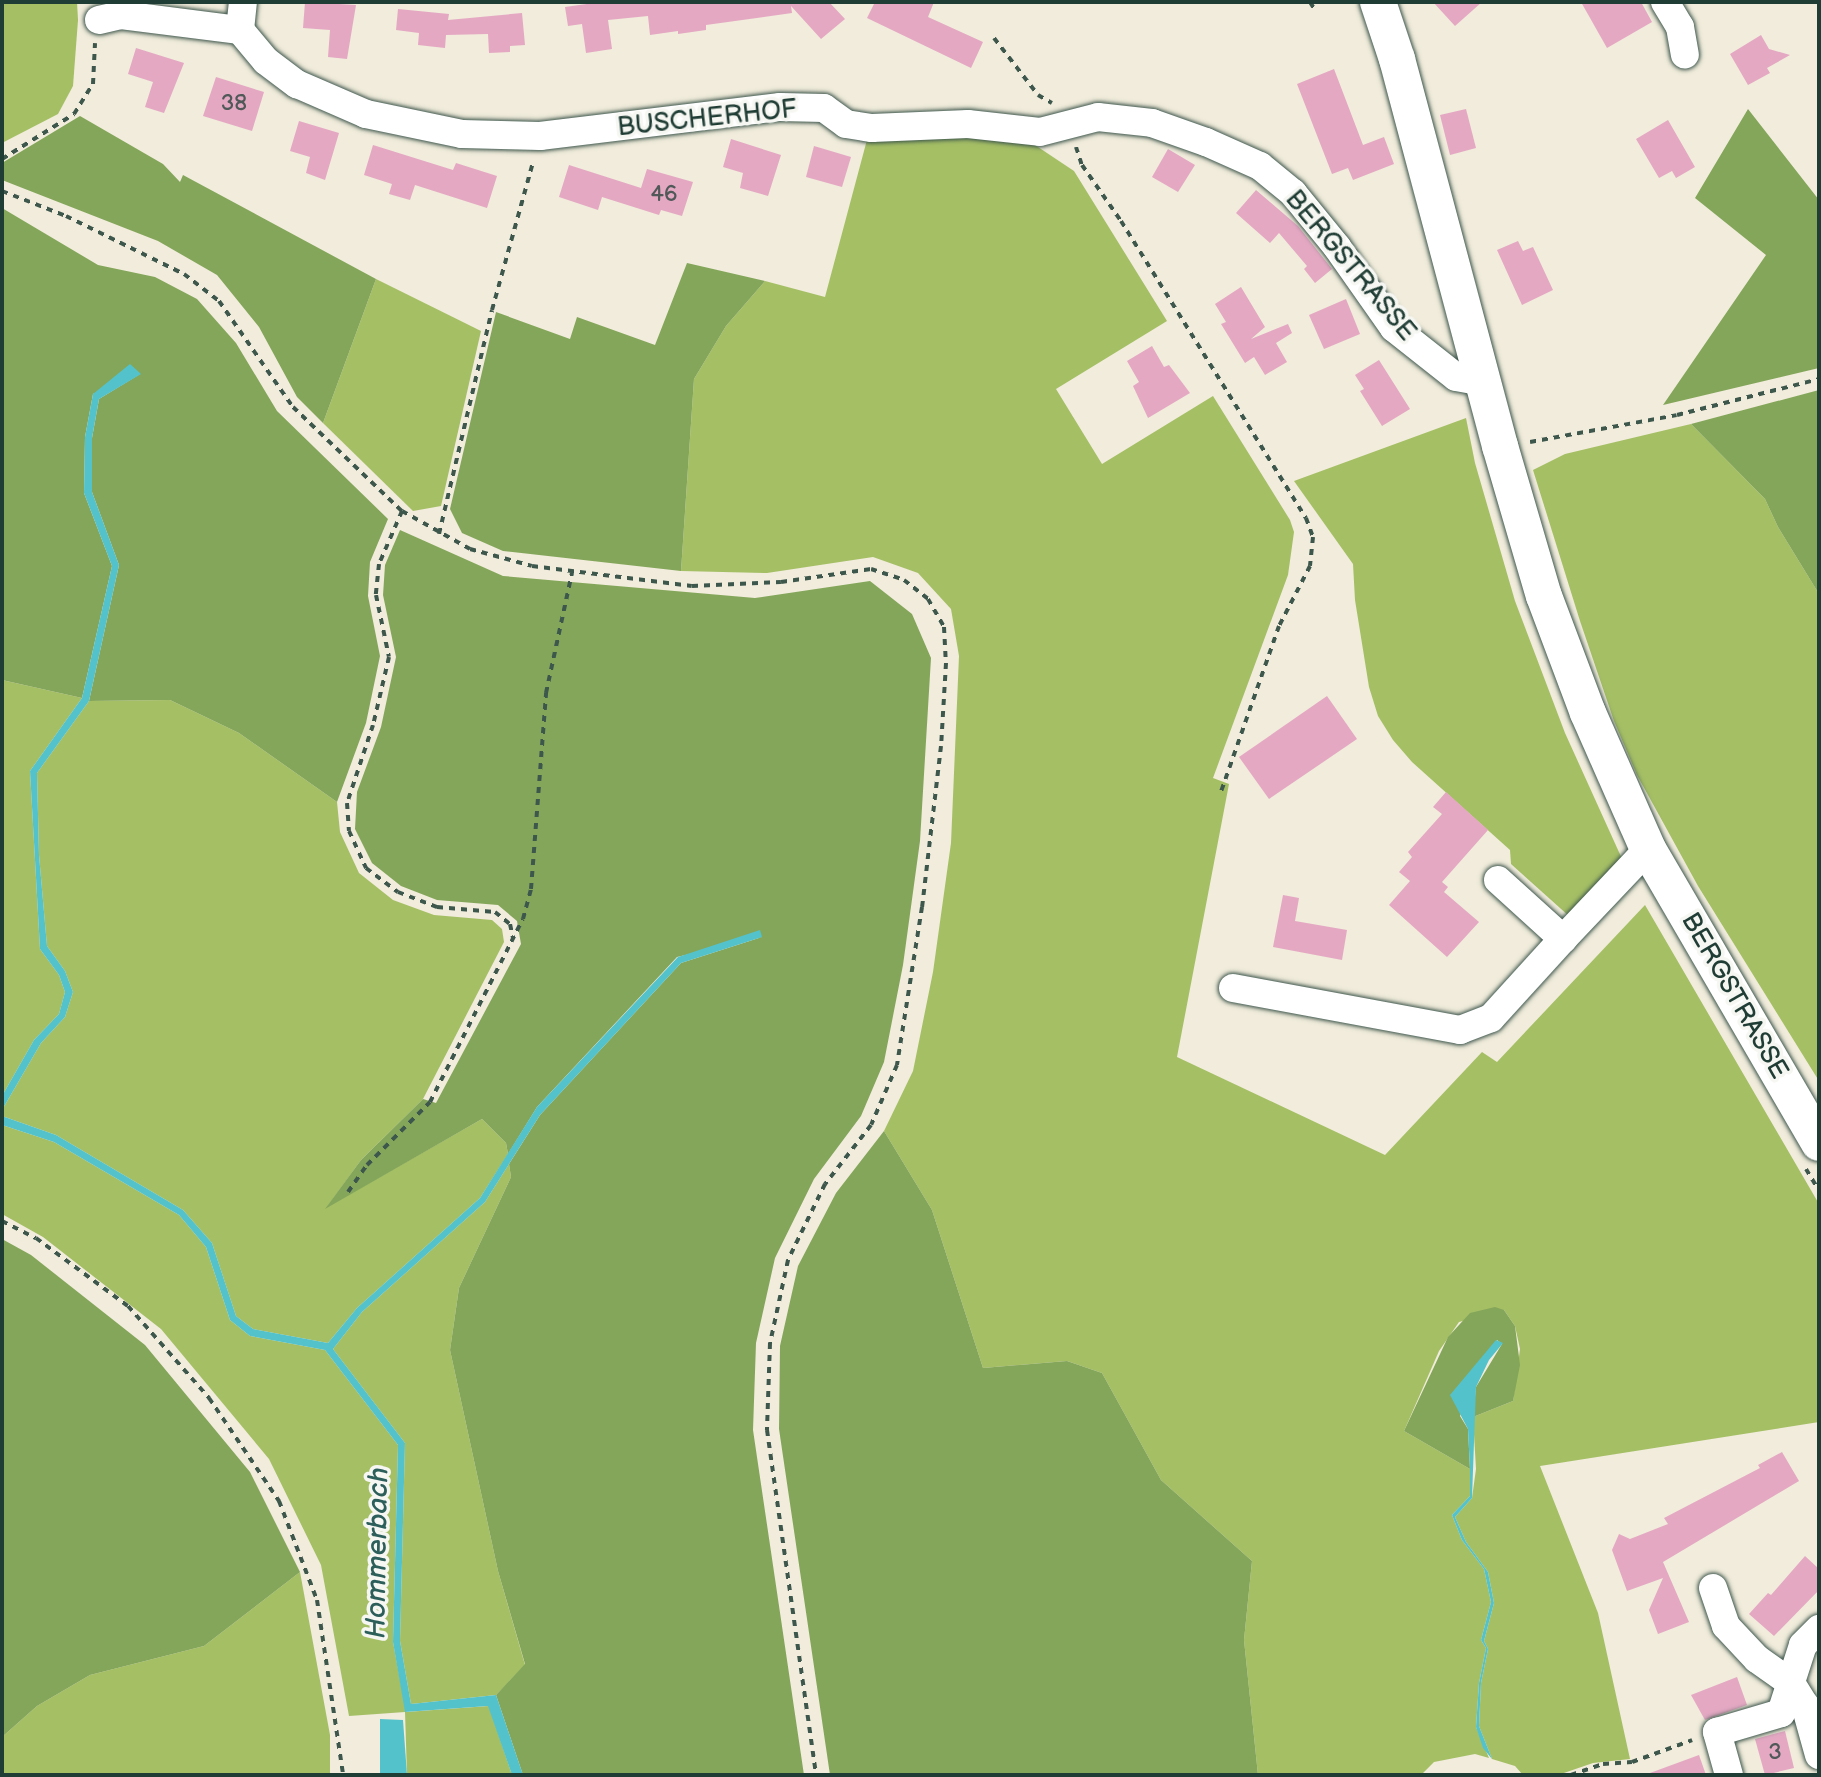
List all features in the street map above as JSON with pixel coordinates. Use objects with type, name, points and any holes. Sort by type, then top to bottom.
[{"type":"main road","name":"BERGSTRASSE","points":[[1378,2],[1397,59],[1500,446],[1544,596],[1610,769],[1648,849],[1819,1143]]},
{"type":"street","points":[[1665,2],[1680,27],[1685,55]]},
{"type":"street","name":"BUSCHERHOF","points":[[99,20],[121,15],[242,16],[266,61],[297,84],[366,114],[462,134],[540,136],[780,107],[824,108],[846,124],[872,128],[968,124],[1040,132],[1077,123]]},
{"type":"street","name":"BERGSTRASSE","points":[[1077,123],[1098,117],[1152,123],[1260,166],[1293,193],[1337,247],[1394,328],[1456,377],[1484,382]]},
{"type":"street","points":[[1233,988],[1460,1030],[1491,1018],[1648,849]]},
{"type":"street","points":[[1498,880],[1563,939]]},
{"type":"street","points":[[1713,1588],[1726,1626],[1757,1659],[1791,1683],[1805,1705],[1819,1755]]},
{"type":"street","points":[[1729,1775],[1717,1732],[1781,1713],[1803,1645],[1819,1629]]},
{"type":"path","points":[[1310,2],[1315,10]]},
{"type":"path","points":[[2,159],[62,123],[84,100],[93,84],[99,20]]},
{"type":"path","points":[[994,38],[1038,95],[1066,111],[1077,123],[1076,149],[1082,165],[1306,518],[1313,537],[1310,566],[1279,626],[1221,792]]},
{"type":"path","points":[[439,534],[492,310],[540,136]]},
{"type":"path","points":[[2,191],[157,259],[184,274],[219,301],[293,407],[402,511],[439,534],[500,559],[572,573],[692,586],[781,582],[871,569],[904,580],[928,599],[944,627],[946,663],[941,746],[922,907],[897,1065],[871,1125],[825,1184],[788,1260],[770,1343],[767,1430],[816,1775]]},
{"type":"path","points":[[1500,446],[1561,439],[1677,415],[1819,379]]},
{"type":"path","points":[[402,511],[379,564],[376,595],[389,657],[373,725],[347,803],[349,831],[366,868],[398,892],[437,907],[495,912],[510,924],[513,939]]},
{"type":"path","points":[[348,1192],[367,1165],[430,1102],[513,939],[531,889],[546,693],[572,573]]},
{"type":"path","points":[[2,1221],[36,1238],[128,1306],[209,1398],[279,1501],[317,1600],[343,1775]]},
{"type":"path","points":[[1571,1775],[1603,1764],[1632,1762],[1717,1732]]},
{"type":"green space","points":[[2,2],[77,2],[78,20],[73,86],[58,114],[2,143]]},
{"type":"green space","points":[[1748,109],[1819,200],[1819,368],[1663,405],[1766,255],[1695,198]]},
{"type":"green space","points":[[80,116],[163,164],[180,182],[183,175],[376,279],[323,423],[297,397],[259,327],[217,275],[158,241],[2,180],[2,163]]},
{"type":"green space","points":[[965,130],[1032,143],[1074,171],[1167,321],[1056,389],[1102,464],[1213,396],[1290,520],[1294,532],[1288,575],[1213,778],[1229,784],[1177,1057],[1385,1155],[1482,1052],[1497,1062],[1645,905],[1819,1204],[1819,1422],[1540,1466],[1598,1613],[1630,1759],[1593,1763],[1558,1775],[1523,1775],[1515,1766],[1492,1759],[1479,1726],[1481,1683],[1488,1649],[1484,1641],[1494,1603],[1488,1572],[1466,1542],[1455,1517],[1472,1498],[1476,1469],[1473,1417],[1513,1401],[1520,1349],[1515,1326],[1504,1310],[1459,1322],[1439,1351],[1404,1431],[1470,1469],[1470,1496],[1452,1515],[1462,1540],[1484,1569],[1491,1602],[1481,1640],[1486,1648],[1479,1683],[1476,1727],[1489,1758],[1475,1754],[1434,1762],[1421,1775],[1258,1775],[1244,1640],[1252,1561],[1161,1480],[1102,1373],[1067,1361],[983,1368],[932,1210],[884,1131],[913,1071],[933,972],[951,843],[959,656],[951,609],[918,573],[873,557],[767,573],[681,571],[694,379],[726,326],[765,281],[825,297],[868,136]]},
{"type":"green space","points":[[2,208],[98,265],[155,277],[197,299],[236,343],[277,411],[388,519],[370,562],[368,596],[380,656],[366,723],[337,802],[239,733],[170,700],[89,701],[119,565],[92,492],[92,438],[99,399],[140,374],[93,394],[85,437],[84,493],[112,566],[82,698],[2,680]]},
{"type":"green space","points":[[687,263],[765,281],[726,326],[694,379],[681,571],[503,551],[462,533],[450,509],[496,312],[570,339],[577,317],[655,345]]},
{"type":"green space","points":[[376,279],[481,331],[441,506],[413,511],[323,423]]},
{"type":"green space","points":[[1819,390],[1819,594],[1778,527],[1765,499],[1691,424]]},
{"type":"green space","points":[[1466,418],[1475,463],[1515,601],[1565,733],[1623,861],[1570,917],[1511,864],[1510,850],[1412,762],[1393,740],[1378,716],[1369,687],[1355,600],[1353,564],[1294,481]]},
{"type":"green space","points":[[1691,424],[1765,499],[1778,527],[1819,594],[1819,1081],[1698,886],[1637,775],[1614,721],[1533,470],[1565,454]]},
{"type":"green space","points":[[400,530],[503,576],[755,598],[870,581],[912,614],[931,658],[920,841],[903,965],[884,1062],[861,1116],[814,1179],[775,1258],[756,1343],[753,1430],[804,1775],[523,1775],[496,1695],[525,1664],[498,1571],[450,1350],[459,1288],[511,1177],[509,1164],[540,1115],[681,963],[762,937],[677,957],[537,1107],[508,1154],[506,1143],[482,1119],[325,1209],[361,1160],[423,1099],[436,1103],[521,944],[517,921],[498,905],[437,900],[401,886],[372,863],[355,829],[357,792],[381,727],[396,657],[383,595],[385,565]]},
{"type":"green space","points":[[2,680],[82,698],[30,771],[40,949],[59,975],[65,992],[59,1014],[34,1040],[2,1096]]},
{"type":"green space","points":[[170,700],[239,733],[337,802],[340,832],[359,873],[393,900],[434,915],[492,920],[502,929],[504,942],[423,1099],[361,1160],[327,1207],[482,1119],[506,1143],[508,1154],[480,1198],[357,1308],[328,1343],[253,1329],[236,1316],[212,1243],[183,1210],[56,1135],[2,1116],[2,1110],[41,1043],[65,1017],[73,992],[65,971],[47,946],[39,855],[37,773],[89,701]]},
{"type":"green space","points":[[2,1125],[54,1142],[179,1215],[206,1247],[230,1320],[250,1336],[325,1350],[398,1445],[393,1642],[406,1712],[489,1706],[512,1775],[407,1775],[405,1712],[349,1716],[321,1565],[269,1459],[161,1329],[43,1237],[2,1214]]},
{"type":"green space","points":[[884,1131],[932,1210],[983,1368],[1067,1361],[1102,1373],[1161,1480],[1252,1561],[1244,1640],[1258,1775],[830,1775],[779,1429],[780,1346],[798,1266],[836,1193]]},
{"type":"green space","points":[[509,1164],[511,1177],[459,1288],[450,1350],[498,1571],[525,1665],[496,1695],[411,1704],[400,1641],[405,1443],[333,1349],[362,1312],[485,1202]]},
{"type":"green space","points":[[2,1239],[31,1255],[145,1345],[250,1472],[300,1572],[204,1646],[90,1675],[37,1706],[2,1737]]},
{"type":"green space","points":[[1495,1307],[1504,1310],[1515,1326],[1520,1365],[1513,1401],[1473,1417],[1476,1387],[1502,1344],[1497,1340],[1486,1354],[1460,1416],[1468,1429],[1470,1469],[1404,1431],[1448,1337],[1470,1313]]},
{"type":"green space","points":[[300,1572],[330,1735],[330,1775],[2,1775],[2,1737],[37,1706],[90,1675],[204,1646]]},
{"type":"water","points":[[130,364],[141,374],[99,399],[92,438],[92,492],[119,565],[89,701],[37,773],[39,855],[47,946],[65,971],[73,992],[65,1017],[41,1043],[2,1110],[2,1096],[34,1040],[59,1014],[65,992],[59,975],[40,949],[30,771],[82,698],[112,566],[84,493],[85,437],[93,394]]},
{"type":"water","points":[[760,930],[762,937],[681,963],[540,1115],[485,1202],[362,1312],[333,1349],[405,1443],[400,1641],[411,1704],[496,1695],[523,1775],[512,1775],[488,1706],[405,1712],[393,1642],[398,1445],[325,1350],[250,1336],[230,1320],[206,1247],[179,1215],[54,1142],[2,1125],[2,1116],[56,1135],[183,1210],[212,1243],[236,1316],[253,1329],[328,1343],[357,1308],[480,1198],[537,1107],[678,957]]},
{"type":"water","points":[[1496,1340],[1503,1343],[1489,1360],[1476,1387],[1472,1498],[1455,1517],[1466,1542],[1488,1572],[1494,1603],[1484,1641],[1488,1649],[1481,1683],[1479,1726],[1492,1759],[1483,1748],[1476,1727],[1479,1683],[1486,1648],[1481,1640],[1491,1602],[1484,1569],[1462,1540],[1452,1515],[1470,1496],[1470,1469],[1468,1429],[1450,1395]]},
{"type":"water","points":[[380,1719],[403,1720],[407,1775],[380,1775]]},
{"type":"building","points":[[305,2],[356,5],[347,59],[328,57],[330,30],[303,28]]},
{"type":"building","points":[[601,2],[829,2],[845,19],[821,39],[791,6],[792,13],[706,25],[706,30],[678,34],[678,31],[650,35],[648,16],[608,20],[612,49],[586,53],[582,24],[568,26],[565,7]]},
{"type":"building","points":[[875,2],[934,2],[928,17],[983,42],[971,68],[867,18]]},
{"type":"building","points":[[1433,2],[1482,2],[1455,26]]},
{"type":"building","points":[[1581,2],[1641,2],[1652,22],[1607,48]]},
{"type":"building","points":[[398,9],[449,14],[448,20],[522,13],[525,45],[510,46],[510,52],[489,53],[488,34],[446,35],[445,48],[418,45],[419,33],[396,30]]},
{"type":"building","points":[[1761,35],[1769,49],[1790,55],[1767,68],[1770,73],[1748,85],[1730,54]]},
{"type":"building","points":[[136,48],[184,63],[164,113],[145,107],[153,82],[128,74]]},
{"type":"building","points":[[1334,69],[1363,145],[1384,137],[1394,164],[1353,180],[1348,168],[1332,174],[1297,84]]},
{"type":"building","points":[[216,77],[264,92],[252,131],[203,116]]},
{"type":"building","points":[[1466,109],[1476,148],[1450,155],[1440,115]]},
{"type":"building","points":[[1668,120],[1695,167],[1676,178],[1672,171],[1659,178],[1636,139]]},
{"type":"building","points":[[299,121],[339,133],[325,180],[306,173],[310,157],[290,151]]},
{"type":"building","points":[[731,139],[781,155],[768,196],[740,188],[743,173],[723,167]]},
{"type":"building","points":[[373,145],[453,170],[456,163],[497,176],[487,208],[415,185],[410,200],[389,194],[392,184],[364,175]]},
{"type":"building","points":[[814,146],[851,157],[842,187],[806,177]]},
{"type":"building","points":[[1168,149],[1195,165],[1178,192],[1152,177]]},
{"type":"building","points":[[569,165],[641,188],[647,169],[693,182],[682,216],[661,210],[659,215],[602,197],[598,210],[559,197]]},
{"type":"building","points":[[1256,190],[1298,226],[1332,269],[1315,283],[1304,269],[1307,266],[1279,233],[1270,243],[1236,213]]},
{"type":"building","points":[[1518,241],[1523,251],[1533,247],[1553,290],[1522,305],[1497,250]]},
{"type":"building","points":[[1241,287],[1265,327],[1251,339],[1288,324],[1292,333],[1276,343],[1287,362],[1265,375],[1254,357],[1245,363],[1221,324],[1226,322],[1215,304]]},
{"type":"building","points":[[1346,299],[1360,334],[1324,349],[1309,315]]},
{"type":"building","points":[[1152,346],[1164,367],[1169,365],[1190,393],[1148,418],[1133,386],[1139,382],[1127,361]]},
{"type":"building","points":[[1379,360],[1410,409],[1382,426],[1360,391],[1364,389],[1355,375]]},
{"type":"building","points":[[1327,696],[1357,739],[1269,799],[1239,757]]},
{"type":"building","points":[[1446,792],[1488,830],[1442,882],[1448,887],[1444,892],[1479,922],[1447,957],[1389,905],[1410,881],[1399,872],[1412,857],[1408,852],[1442,814],[1433,807]]},
{"type":"building","points":[[1283,895],[1299,898],[1295,921],[1347,930],[1342,960],[1273,947]]},
{"type":"building","points":[[1782,1452],[1799,1481],[1663,1562],[1689,1622],[1658,1634],[1649,1610],[1663,1578],[1627,1591],[1612,1550],[1619,1534],[1630,1539],[1668,1524],[1664,1518],[1760,1468],[1758,1465]]},
{"type":"building","points":[[1805,1556],[1819,1569],[1819,1590],[1774,1636],[1749,1614],[1768,1593],[1771,1595]]},
{"type":"building","points":[[1737,1677],[1747,1705],[1705,1720],[1691,1695]]},
{"type":"building","points":[[1785,1731],[1794,1768],[1765,1775],[1755,1739]]},
{"type":"building","points":[[1699,1755],[1706,1775],[1650,1773]]},
{"type":"water label","name":"Hommerbach","points":[[378,1553]]}]
